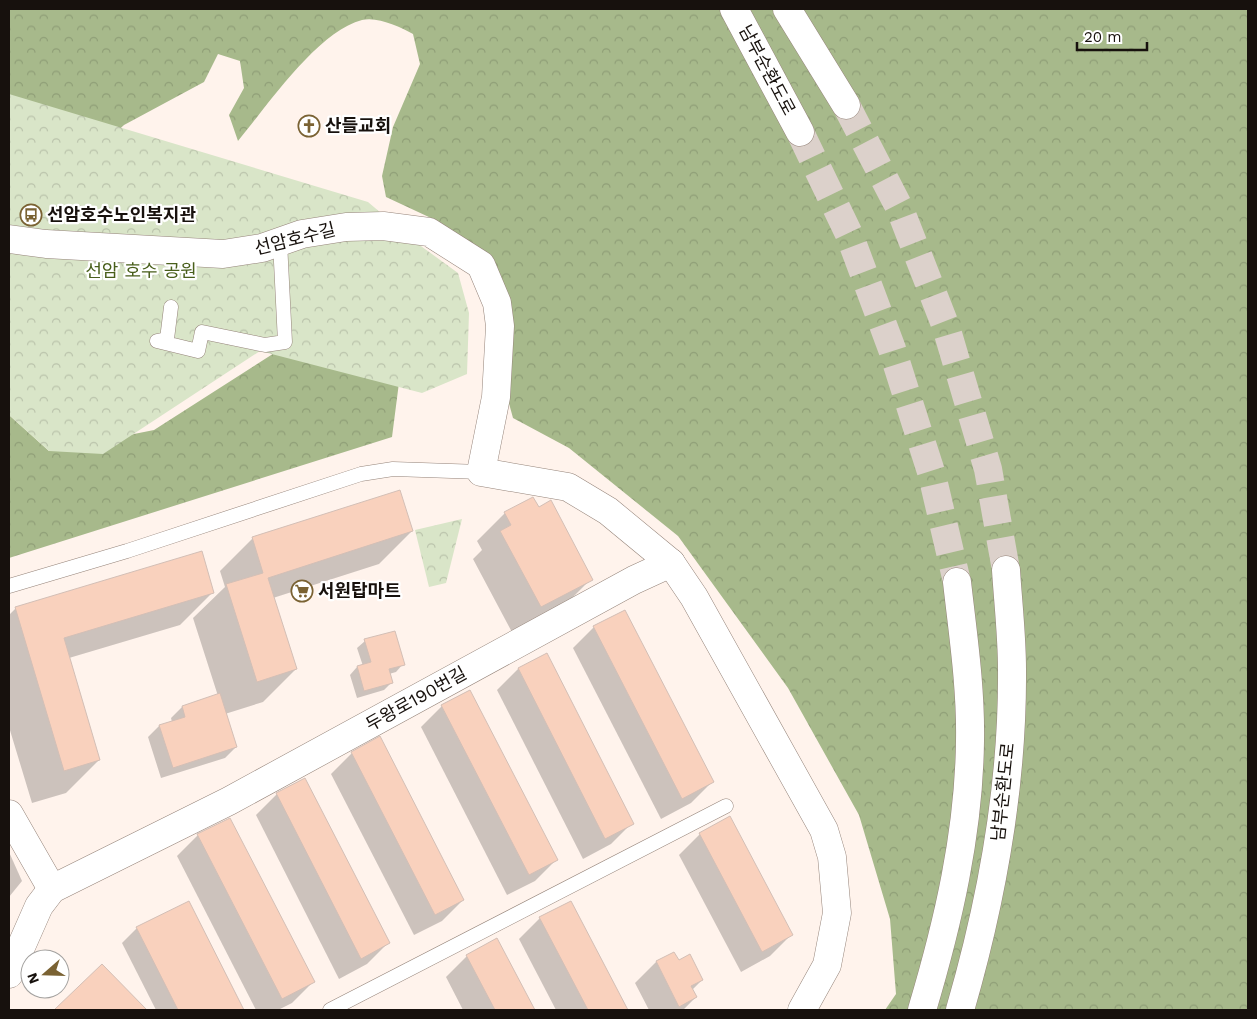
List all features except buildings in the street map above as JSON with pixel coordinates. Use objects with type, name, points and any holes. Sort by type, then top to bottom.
[{"type":"street","name":"남부순환도로","points":[[734,9],[800,132]]},
{"type":"street","points":[[787,9],[846,105]]},
{"type":"street","name":"선암호수길","points":[[9,239],[46,244],[223,254],[262,248],[302,234],[346,227],[383,226],[428,232],[481,265],[497,303],[500,326],[496,397],[481,472]]},
{"type":"street","points":[[481,472],[568,486],[608,511],[671,563],[694,597],[824,830],[832,857],[838,913],[827,965],[802,1010]]},
{"type":"street","name":"두왕로190번길","points":[[9,974],[39,906],[52,890],[229,801],[634,580],[671,563]]},
{"type":"street","name":"남부순환도로","points":[[961,1010],[992,886],[1003,809],[1009,742],[1012,669],[1006,570]]},
{"type":"street","name":"남부순환도로","points":[[922,1010],[939,952],[955,883],[966,807],[970,742],[968,674],[957,582]]},
{"type":"street","points":[[9,814],[52,890]]},
{"type":"lane","points":[[170,307],[167,339],[157,341],[198,351],[202,332],[264,345],[285,342],[280,242]]},
{"type":"lane","points":[[9,586],[128,551],[361,474],[392,469],[481,472]]},
{"type":"lane","points":[[330,1010],[726,806]]},
{"type":"green space","points":[[9,9],[1248,9],[1248,1010],[885,1010],[896,994],[890,919],[859,815],[788,688],[678,536],[569,448],[513,418],[504,385],[507,298],[431,218],[386,197],[382,176],[393,127],[420,64],[413,34],[396,25],[368,19],[345,27],[311,54],[294,72],[238,141],[229,115],[244,88],[240,61],[218,54],[204,82],[124,125],[109,139],[9,136]]},
{"type":"green space","name":"선암 호수 공원","points":[[9,94],[368,202],[414,241],[458,273],[469,313],[467,374],[422,393],[260,351],[103,454],[49,451],[9,415]]},
{"type":"green space","points":[[293,341],[401,367],[392,437],[9,558],[9,415],[49,451],[154,430]]},
{"type":"green space","points":[[462,519],[446,583],[429,587],[415,530]]},
{"type":"tunnel","points":[[846,105],[900,209],[946,327],[988,469],[1006,570]]},
{"type":"tunnel","points":[[800,132],[849,234],[892,349],[932,475],[957,582]]},
{"type":"place","name":"산들교회","points":[[309,126]]},
{"type":"place","name":"선암호수노인복지관","points":[[31,215]]},
{"type":"place","name":"서원탑마트","points":[[302,591]]}]
